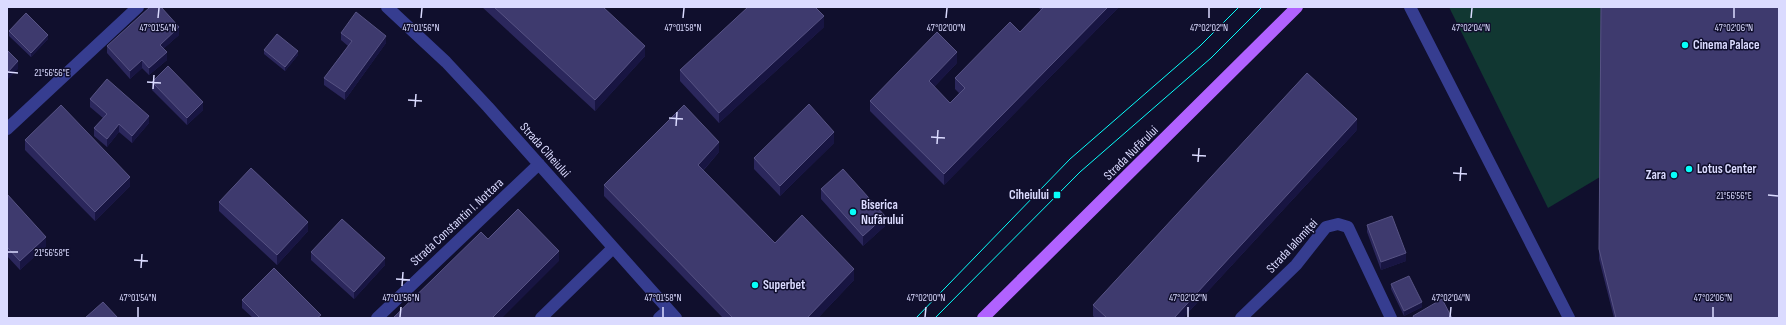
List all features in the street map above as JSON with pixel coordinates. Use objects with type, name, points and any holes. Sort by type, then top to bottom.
[{"type":"main road","name":"Strada Nufărului","points":[[988,315],[1297,7]]},
{"type":"street","points":[[7,129],[138,7]]},
{"type":"street","name":"Strada Ciheiului","points":[[388,7],[446,62],[539,164],[613,248],[667,315]]},
{"type":"street","points":[[1410,7],[1569,318]]},
{"type":"street","name":"Strada Constantin I. Nottara","points":[[377,318],[539,164]]},
{"type":"street","name":"Strada Ialomiței","points":[[1241,318],[1296,266],[1326,227],[1338,224],[1348,227],[1391,318]]},
{"type":"street","points":[[541,318],[613,248]]},
{"type":"green space","points":[[1449,7],[1601,7],[1600,177],[1548,208]]},
{"type":"building","points":[[150,7],[161,7],[179,27],[160,45],[167,52],[149,68],[142,60],[130,71],[107,46]]},
{"type":"building","points":[[494,7],[603,7],[645,46],[595,100]]},
{"type":"building","points":[[748,7],[815,7],[824,16],[719,113],[680,70]]},
{"type":"building","points":[[1044,7],[1108,7],[944,174],[870,101],[937,32],[957,52],[929,81],[950,103],[965,88],[955,78],[1010,22],[1020,32]]},
{"type":"building","name":"Lotus Center","points":[[1601,7],[1779,7],[1779,318],[1616,318],[1599,249]]},
{"type":"building","points":[[356,12],[386,36],[345,92],[324,78],[352,41],[341,33]]},
{"type":"building","points":[[26,13],[48,35],[31,53],[9,31]]},
{"type":"building","points":[[277,34],[298,51],[285,67],[264,50]]},
{"type":"building","points":[[7,50],[18,61],[7,73]]},
{"type":"building","points":[[168,66],[203,102],[187,118],[152,82]]},
{"type":"building","points":[[1307,73],[1357,119],[1174,318],[1107,318],[1093,305]]},
{"type":"building","points":[[107,79],[149,116],[132,136],[119,124],[107,139],[94,128],[107,114],[90,99]]},
{"type":"building","points":[[809,104],[834,132],[780,186],[754,158]]},
{"type":"building","points":[[61,105],[130,177],[95,212],[25,140]]},
{"type":"building","points":[[684,105],[719,142],[698,165],[775,243],[802,215],[854,269],[807,318],[733,318],[604,185]]},
{"type":"building","points":[[251,168],[308,222],[277,255],[219,202]]},
{"type":"building","name":"Biserica Nufărului","points":[[843,169],[885,216],[863,236],[821,189]]},
{"type":"building","points":[[7,194],[46,237],[20,261],[7,247]]},
{"type":"building","points":[[518,209],[559,251],[492,318],[393,318],[481,232],[488,239]]},
{"type":"building","points":[[1392,216],[1406,253],[1381,262],[1367,225]]},
{"type":"building","points":[[342,219],[385,258],[354,292],[311,252]]},
{"type":"building","points":[[274,268],[321,315],[317,318],[260,318],[242,300]]},
{"type":"building","points":[[1409,276],[1422,302],[1404,311],[1391,284]]},
{"type":"building","points":[[1442,299],[1452,318],[1414,318],[1413,316]]},
{"type":"building","points":[[103,302],[118,318],[85,318]]},
{"type":"tram line","points":[[916,318],[1070,159],[1200,46],[1239,7]]},
{"type":"tram line","points":[[935,318],[1080,172],[1211,58],[1262,7]]},
{"type":"place","name":"Cinema Palace","points":[[1685,45]]},
{"type":"place","name":"Lotus Center","points":[[1689,169]]},
{"type":"place","name":"Zara","points":[[1674,175]]},
{"type":"place","name":"Ciheiului","points":[[1057,195]]},
{"type":"place","name":"Biserica Nufărului","points":[[853,212]]},
{"type":"place","name":"Superbet","points":[[755,285]]}]
